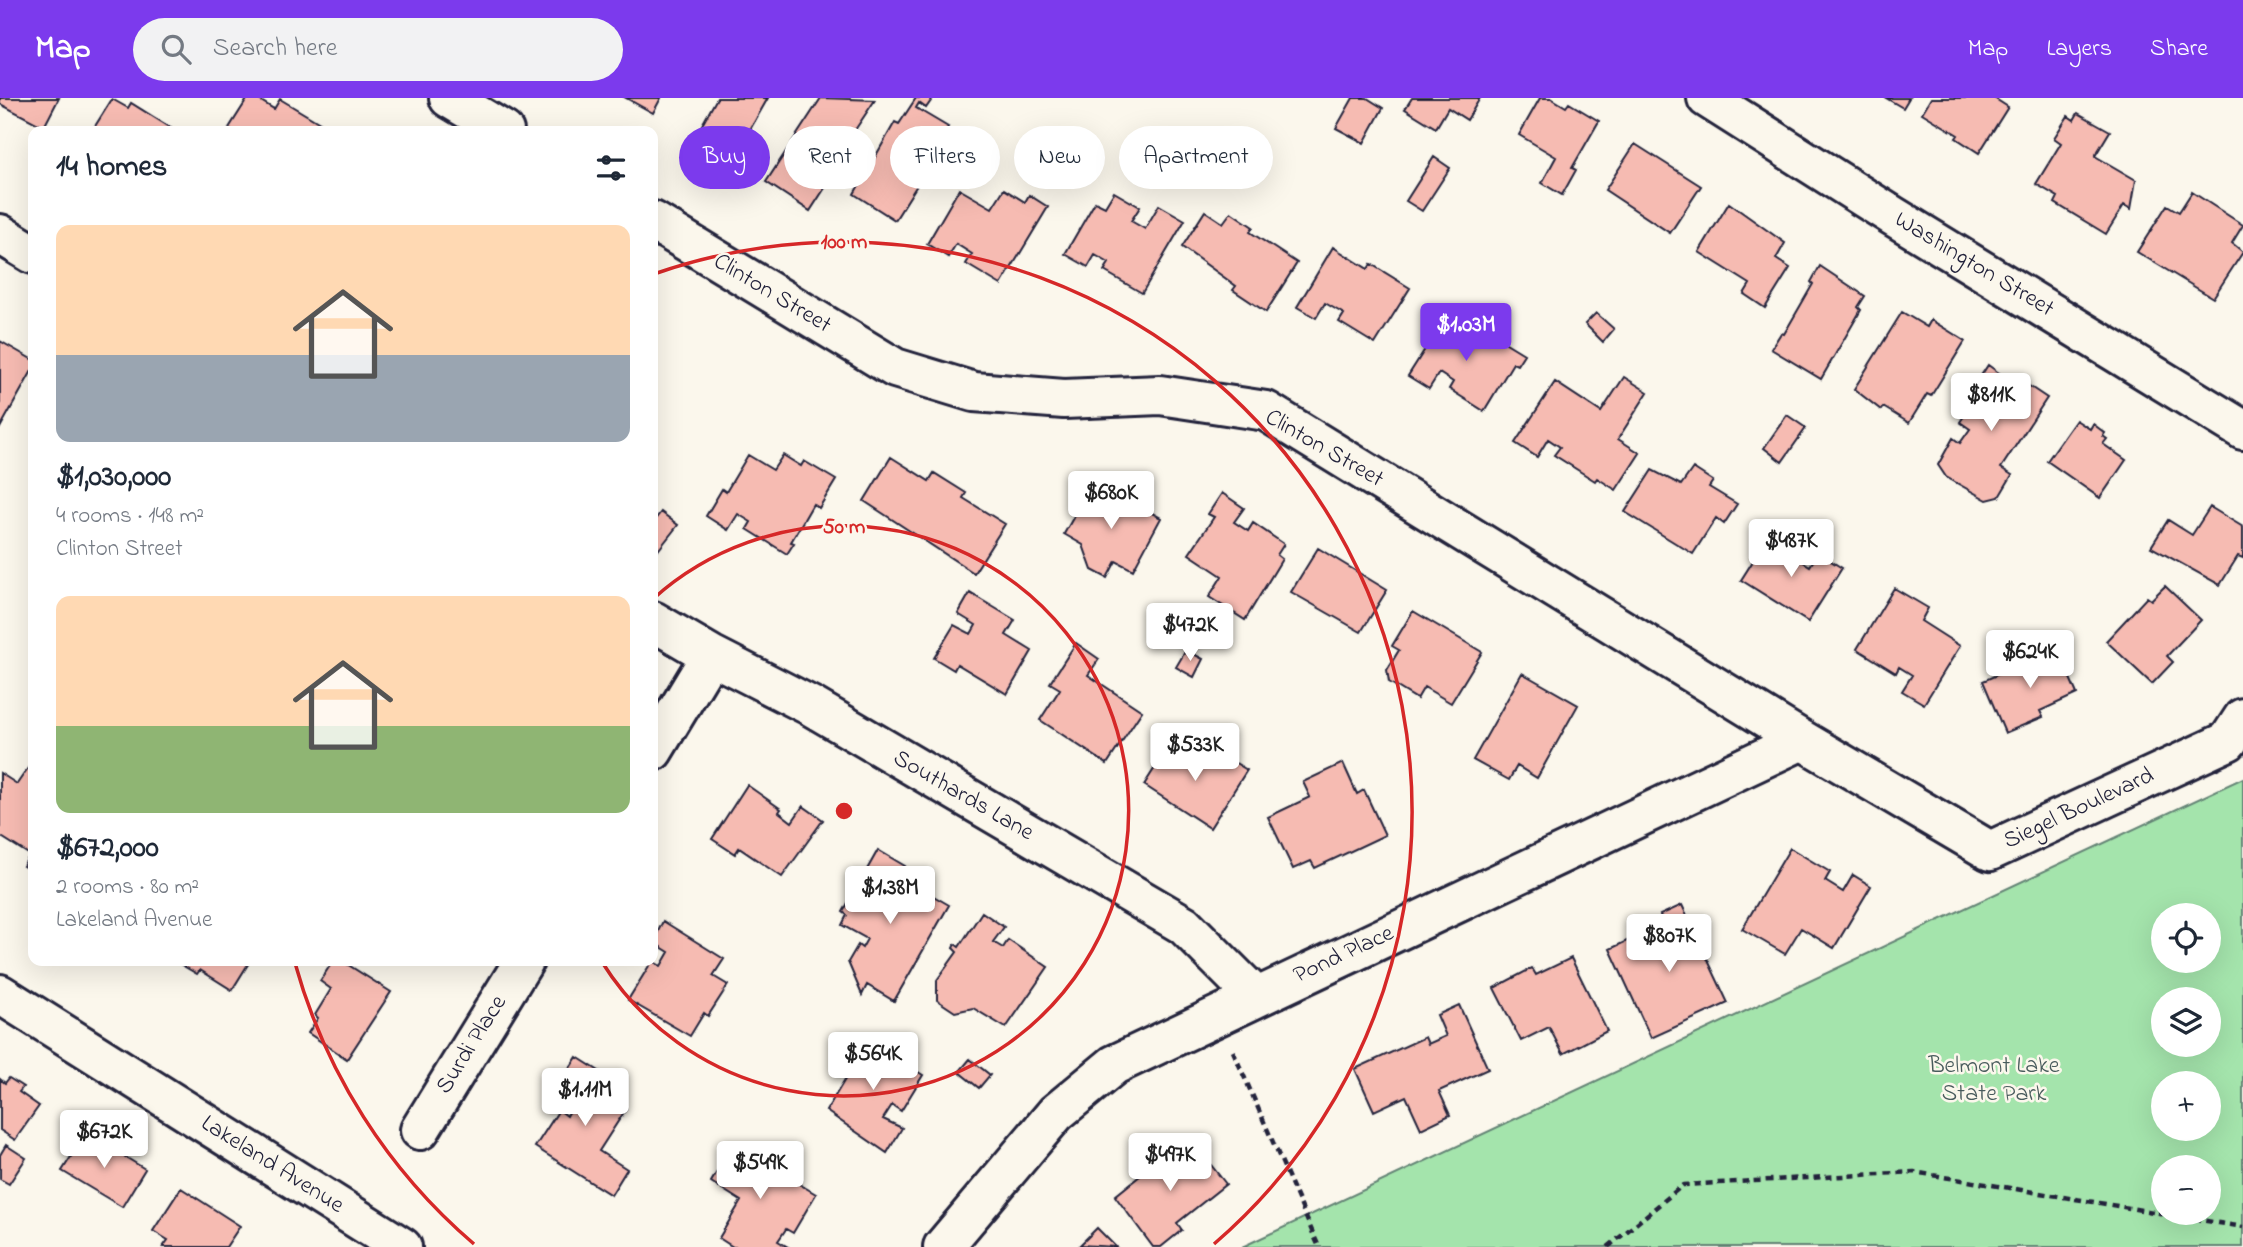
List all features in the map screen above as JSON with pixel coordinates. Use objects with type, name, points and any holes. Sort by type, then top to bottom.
[{"type":"street","points":[[449,98],[496,126]]},
{"type":"street","name":"Washington Street","points":[[1707,98],[1893,216],[2243,429]]},
{"type":"street","name":"Clinton Street","points":[[658,224],[895,368],[974,392],[1064,399],[1160,395],[1266,411],[1802,740]]},
{"type":"street","points":[[0,234],[28,251]]},
{"type":"street","name":"Southards Lane","points":[[658,624],[811,706],[1184,925],[1255,996]]},
{"type":"street","points":[[658,743],[712,655]]},
{"type":"street","name":"Siegel Boulevard","points":[[1802,740],[1990,851],[2228,741],[2243,718]]},
{"type":"street","name":"Pond Place","points":[[943,1247],[1056,1113],[1114,1065],[1255,996],[1802,740]]},
{"type":"street","name":"Surdi Place","points":[[420,1130],[521,966]]},
{"type":"street","name":"Lakeland Avenue","points":[[0,993],[402,1247]]},
{"type":"path","points":[[1217,1015],[1319,1247]]},
{"type":"path","points":[[1608,1247],[1683,1185],[1914,1172],[2243,1227]]},
{"type":"green space","name":"Belmont Lake State Park","points":[[2243,778],[2243,1247],[1242,1247]]},
{"type":"building","points":[[0,98],[59,98],[45,126],[0,104]]},
{"type":"building","points":[[248,98],[256,98],[274,109],[280,99],[325,126],[230,126]]},
{"type":"building","points":[[626,98],[661,98],[653,113]]},
{"type":"building","points":[[717,98],[768,98],[752,126],[701,126]]},
{"type":"building","points":[[821,98],[875,100],[858,126],[803,126]]},
{"type":"building","points":[[916,98],[933,98],[926,108],[919,103],[916,108],[946,126],[893,126],[895,122],[899,124]]},
{"type":"building","points":[[1353,98],[1367,98],[1383,108],[1364,143],[1336,128]]},
{"type":"building","points":[[1412,98],[1480,98],[1467,120],[1448,108],[1436,128],[1405,109]]},
{"type":"building","points":[[1540,98],[1551,98],[1566,107],[1569,103],[1599,121],[1572,168],[1576,170],[1562,195],[1542,183],[1556,157],[1519,135]]},
{"type":"building","points":[[1886,98],[1909,98],[1903,108]]},
{"type":"building","points":[[1931,98],[1994,98],[2008,107],[1979,153],[1956,138],[1958,135],[1922,113]]},
{"type":"building","points":[[112,99],[128,108],[131,103],[168,126],[95,126]]},
{"type":"building","points":[[2078,113],[2110,131],[2095,156],[2136,180],[2131,209],[2124,205],[2106,234],[2055,203],[2058,197],[2036,184],[2061,143],[2054,138],[2068,116],[2074,120]]},
{"type":"building","points":[[890,131],[890,189],[915,189],[895,220],[854,194],[857,189],[876,189],[876,155]]},
{"type":"building","points":[[1635,144],[1701,186],[1670,233],[1605,190]]},
{"type":"building","points":[[784,155],[784,189],[824,189],[810,211],[770,185],[770,176]]},
{"type":"building","points":[[1434,157],[1450,168],[1422,211],[1406,201]]},
{"type":"building","points":[[959,189],[992,208],[1004,189],[1025,202],[1029,195],[1048,207],[1001,285],[966,264],[972,254],[956,244],[948,257],[927,244]]},
{"type":"building","points":[[1114,192],[1140,207],[1131,221],[1145,229],[1159,205],[1185,220],[1142,293],[1104,271],[1109,263],[1095,255],[1088,267],[1065,254],[1095,202],[1105,207]]},
{"type":"building","points":[[2192,192],[2243,225],[2232,243],[2243,252],[2213,298],[2137,252],[2167,205],[2179,212]]},
{"type":"building","points":[[1729,203],[1785,243],[1776,259],[1790,268],[1765,308],[1744,294],[1750,284],[1699,252]]},
{"type":"building","points":[[1205,211],[1223,223],[1231,212],[1253,227],[1250,232],[1297,263],[1266,312],[1233,290],[1236,286],[1182,247]]},
{"type":"building","points":[[1333,247],[1368,269],[1371,264],[1410,288],[1375,344],[1339,322],[1344,314],[1325,303],[1316,318],[1297,307]]},
{"type":"building","points":[[1820,266],[1865,296],[1858,307],[1861,310],[1821,379],[1771,349],[1781,333],[1784,334],[1813,284],[1811,282]]},
{"type":"building","points":[[1902,312],[1927,327],[1931,320],[1965,341],[1931,396],[1927,394],[1909,423],[1883,407],[1881,410],[1854,389]]},
{"type":"building","points":[[1596,313],[1614,329],[1603,342],[1585,324]]},
{"type":"building","points":[[1446,316],[1476,332],[1474,335],[1488,343],[1493,335],[1524,354],[1517,365],[1513,363],[1484,411],[1449,389],[1453,382],[1439,373],[1429,389],[1408,376]]},
{"type":"building","points":[[0,341],[28,357],[28,378],[0,428]]},
{"type":"building","points":[[1988,365],[2010,381],[2014,376],[2047,398],[2001,468],[2012,475],[1999,497],[1987,500],[1946,477],[1938,465],[1953,438],[1960,443],[1970,429],[1960,422],[1964,416],[1958,411]]},
{"type":"building","points":[[1624,377],[1648,392],[1618,439],[1640,453],[1616,490],[1597,478],[1595,481],[1554,455],[1560,447],[1548,439],[1537,457],[1515,443],[1555,382],[1601,412]]},
{"type":"building","points":[[1787,415],[1806,428],[1782,462],[1764,448]]},
{"type":"building","points":[[2076,420],[2090,429],[2093,424],[2105,433],[2103,436],[2107,439],[2103,444],[2126,460],[2100,498],[2047,461]]},
{"type":"building","points":[[748,455],[773,470],[783,455],[801,466],[804,461],[836,480],[819,508],[813,504],[787,554],[747,529],[751,522],[738,514],[728,530],[706,516],[722,489],[726,492]]},
{"type":"building","points":[[891,457],[929,481],[934,473],[966,493],[963,498],[1005,524],[974,573],[864,501]]},
{"type":"building","points":[[1693,468],[1713,481],[1709,487],[1737,504],[1724,524],[1716,518],[1693,554],[1625,512],[1652,470],[1681,485]]},
{"type":"building","points":[[1091,486],[1130,507],[1132,502],[1161,518],[1133,570],[1116,561],[1107,578],[1092,570],[1083,545],[1064,534]]},
{"type":"building","points":[[1222,493],[1244,508],[1234,522],[1248,531],[1253,523],[1284,544],[1277,555],[1282,559],[1245,620],[1209,597],[1222,576],[1189,554],[1214,517],[1208,514]]},
{"type":"building","points":[[2210,507],[2243,527],[2243,558],[2238,556],[2220,585],[2151,547],[2168,520],[2192,535]]},
{"type":"building","points":[[661,512],[678,525],[658,550],[658,516]]},
{"type":"building","points":[[1767,539],[1810,566],[1818,553],[1842,568],[1808,622],[1741,580]]},
{"type":"building","points":[[1318,548],[1387,590],[1361,632],[1291,592]]},
{"type":"building","points":[[2165,586],[2201,620],[2167,656],[2173,662],[2152,684],[2106,641],[2147,597],[2151,600]]},
{"type":"building","points":[[1894,588],[1928,608],[1921,621],[1960,646],[1924,704],[1902,691],[1912,675],[1899,667],[1896,673],[1857,649]]},
{"type":"building","points":[[970,593],[1015,620],[1006,635],[1032,651],[1007,694],[957,664],[954,670],[934,658],[954,625],[971,634],[976,625],[958,614]]},
{"type":"building","points":[[1413,611],[1482,652],[1451,703],[1424,687],[1417,699],[1389,682],[1387,670],[1399,650],[1392,646]]},
{"type":"building","points":[[1076,643],[1099,659],[1088,675],[1142,711],[1107,764],[1040,720],[1060,689],[1050,683]]},
{"type":"building","points":[[2057,648],[2077,694],[2040,711],[2043,717],[2005,733],[1983,681]]},
{"type":"building","points":[[1186,650],[1203,659],[1194,677],[1176,667]]},
{"type":"building","points":[[1522,673],[1578,705],[1537,778],[1517,766],[1509,780],[1473,760]]},
{"type":"building","points":[[1172,741],[1213,767],[1221,754],[1247,770],[1210,828],[1144,785]]},
{"type":"building","points":[[1343,763],[1357,794],[1364,790],[1385,835],[1315,868],[1311,861],[1293,869],[1268,817],[1310,797],[1303,782]]},
{"type":"building","points":[[28,768],[28,854],[0,836],[0,773],[17,784]]},
{"type":"building","points":[[747,785],[781,809],[779,812],[792,822],[803,806],[823,820],[782,877],[739,848],[735,854],[712,839]]},
{"type":"building","points":[[1790,848],[1830,872],[1825,881],[1843,892],[1853,875],[1871,886],[1834,948],[1801,928],[1785,954],[1742,929]]},
{"type":"building","points":[[878,850],[905,866],[899,876],[949,905],[894,1001],[867,985],[862,995],[848,962],[858,945],[862,948],[867,939],[842,925],[847,915],[843,912]]},
{"type":"building","points":[[1682,905],[1728,1003],[1651,1038],[1610,949],[1663,924],[1660,915]]},
{"type":"building","points":[[982,912],[1004,927],[993,942],[1003,948],[1008,940],[1048,967],[1006,1028],[973,1008],[955,1012],[937,1000],[937,980],[957,952],[953,948],[955,944],[959,947]]},
{"type":"building","points":[[663,921],[724,959],[713,976],[728,985],[708,1016],[704,1013],[690,1036],[628,1000],[649,966],[661,966],[669,952],[658,945],[658,932]]},
{"type":"building","points":[[1571,958],[1607,1031],[1563,1054],[1549,1027],[1521,1041],[1494,988],[1532,968],[1536,975]]},
{"type":"building","points":[[183,966],[247,966],[232,990],[200,970],[197,974]]},
{"type":"building","points":[[330,966],[350,966],[391,992],[347,1059],[308,1033],[318,1018],[315,1015],[331,989],[320,981]]},
{"type":"building","points":[[1459,1005],[1488,1069],[1439,1091],[1450,1115],[1421,1129],[1406,1096],[1374,1111],[1355,1069],[1425,1037],[1428,1044],[1446,1036],[1437,1015]]},
{"type":"building","points":[[853,1032],[923,1075],[901,1111],[892,1105],[883,1119],[902,1128],[887,1153],[826,1111],[847,1076],[844,1075],[849,1066],[852,1069],[854,1066],[843,1059],[852,1043],[848,1040]]},
{"type":"building","points":[[577,1057],[610,1078],[601,1092],[626,1109],[599,1151],[627,1169],[611,1195],[535,1147],[559,1110],[567,1116],[574,1103],[555,1091]]},
{"type":"building","points":[[970,1059],[990,1075],[979,1088],[959,1072]]},
{"type":"building","points":[[9,1078],[23,1087],[19,1092],[39,1106],[15,1140],[0,1130],[0,1079],[5,1083]]},
{"type":"building","points":[[86,1133],[145,1169],[122,1207],[62,1171]]},
{"type":"building","points":[[1189,1137],[1226,1184],[1177,1223],[1182,1230],[1161,1247],[1153,1247],[1115,1196],[1151,1167],[1155,1173],[1169,1162],[1165,1156]]},
{"type":"building","points":[[6,1145],[26,1158],[9,1184],[0,1179],[0,1155]]},
{"type":"building","points":[[733,1145],[816,1194],[793,1233],[786,1229],[778,1241],[788,1247],[733,1247],[719,1238],[741,1201],[711,1182]]},
{"type":"building","points":[[181,1188],[240,1226],[226,1247],[163,1247],[168,1240],[153,1231]]},
{"type":"building","points":[[1097,1228],[1116,1247],[1080,1245]]}]
